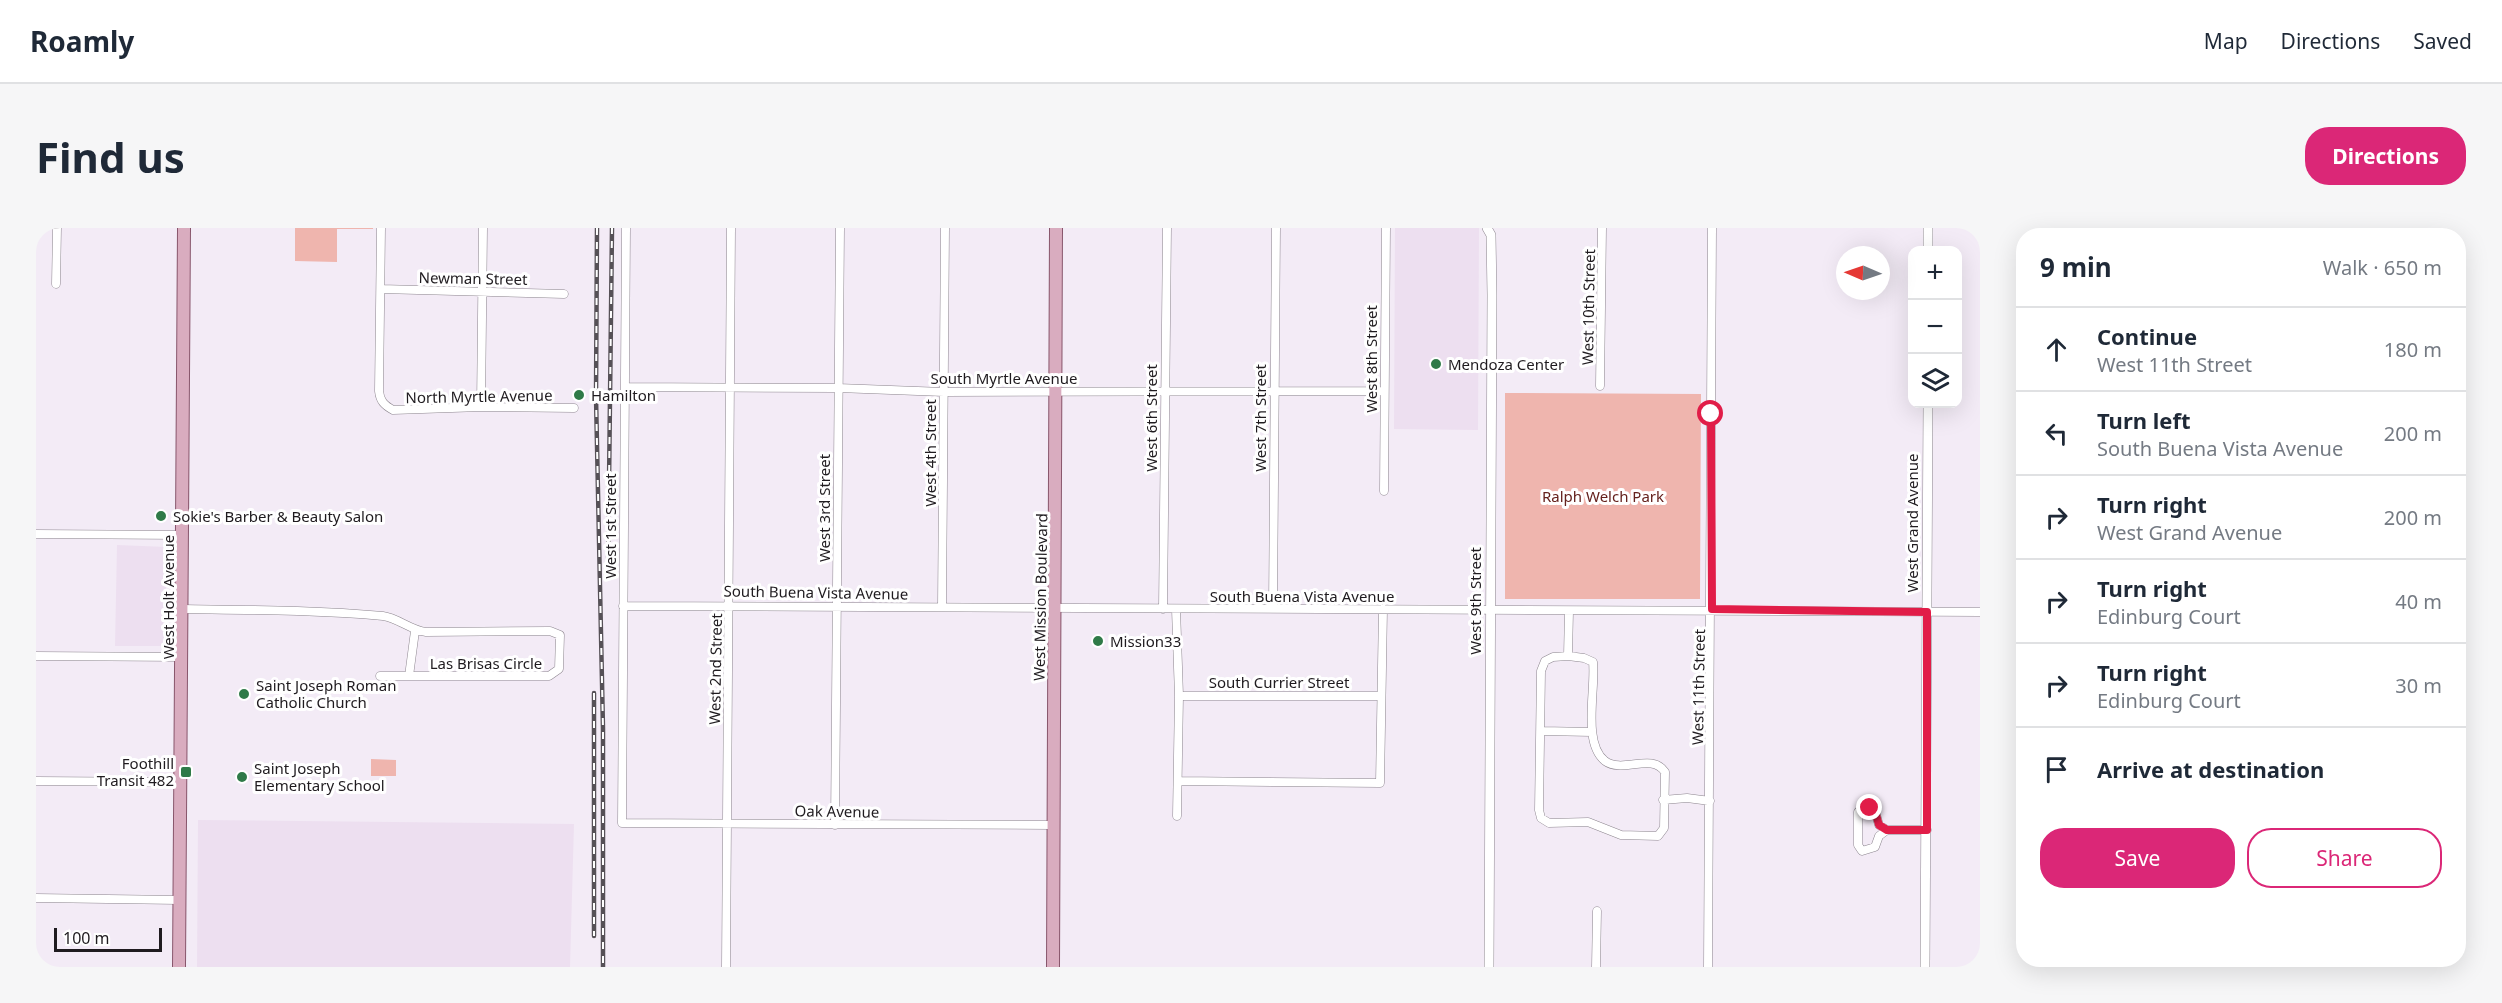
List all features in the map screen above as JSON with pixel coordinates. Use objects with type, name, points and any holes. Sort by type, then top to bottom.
[{"type":"main road","name":"West Holt Avenue","points":[[179,967],[183,657],[184,228]]},
{"type":"main road","name":"West Mission Boulevard","points":[[1053,967],[1056,228]]},
{"type":"street","points":[[56,284],[57,228]]},
{"type":"street","points":[[381,228],[381,289]]},
{"type":"street","points":[[481,407],[483,228]]},
{"type":"street","name":"West 1st Street","points":[[622,824],[626,228]]},
{"type":"street","name":"West 2nd Street","points":[[726,967],[731,228]]},
{"type":"street","name":"West 3rd Street","points":[[835,825],[840,228]]},
{"type":"street","name":"West 4th Street","points":[[942,607],[945,228]]},
{"type":"street","name":"West 6th Street","points":[[1163,609],[1167,228]]},
{"type":"street","name":"West 7th Street","points":[[1273,608],[1276,228]]},
{"type":"street","name":"West 8th Street","points":[[1384,491],[1386,228]]},
{"type":"street","name":"West 10th Street","points":[[1600,386],[1602,228]]},
{"type":"street","name":"West 11th Street","points":[[1708,967],[1712,609],[1712,228]]},
{"type":"street","points":[[1928,228],[1928,246]]},
{"type":"street","name":"West 9th Street","points":[[1489,967],[1491,230]]},
{"type":"street","name":"Newman Street","points":[[381,289],[564,294]]},
{"type":"street","name":"North Myrtle Avenue","points":[[381,289],[379,391],[380,400],[386,406],[393,410],[481,407],[574,408]]},
{"type":"street","name":"South Myrtle Avenue","points":[[625,387],[838,388],[944,392],[1384,391]]},
{"type":"street","name":"West Grand Avenue","points":[[1925,967],[1928,408]]},
{"type":"street","points":[[36,534],[183,535]]},
{"type":"street","name":"South Buena Vista Avenue","points":[[623,606],[1569,611],[1712,609],[1980,612]]},
{"type":"street","name":"Las Brisas Circle","points":[[183,609],[387,617],[415,631],[550,631],[560,635],[559,669],[549,676],[380,676]]},
{"type":"street","points":[[1176,609],[1179,696],[1177,816]]},
{"type":"street","points":[[1178,781],[1380,783],[1383,609]]},
{"type":"street","points":[[1568,656],[1569,611]]},
{"type":"street","name":"Las Brisas Circle","points":[[409,676],[415,631]]},
{"type":"street","points":[[36,656],[183,657]]},
{"type":"street","points":[[1568,656],[1593,662],[1592,732],[1594,746],[1610,764],[1652,763],[1660,765],[1665,772],[1664,828],[1658,836],[1651,838],[1621,836],[1588,822],[1550,823],[1541,818],[1539,810],[1542,731],[1541,671],[1545,661],[1553,657],[1568,656]]},
{"type":"street","name":"South Currier Street","points":[[1179,696],[1380,696]]},
{"type":"street","points":[[1542,731],[1592,732]]},
{"type":"street","points":[[36,781],[180,782]]},
{"type":"street","points":[[1663,800],[1678,798],[1710,801]]},
{"type":"street","points":[[1887,830],[1879,836],[1875,847],[1862,851],[1858,845],[1858,812],[1862,808],[1875,811],[1879,825],[1887,830],[1927,830]]},
{"type":"street","name":"Oak Avenue","points":[[622,824],[1052,825]]},
{"type":"street","points":[[36,898],[179,900]]},
{"type":"street","points":[[1596,967],[1597,911]]},
{"type":"shaded area","name":"Mendoza Center","points":[[1395,228],[1479,228],[1478,430],[1394,429]]},
{"type":"shaded area","points":[[117,545],[167,547],[165,646],[115,646]]},
{"type":"shaded area","points":[[198,820],[574,824],[570,967],[197,967]]},
{"type":"green space","points":[[295,228],[373,229],[337,229],[337,262],[295,261]]},
{"type":"green space","name":"Ralph Welch Park","points":[[1505,393],[1701,394],[1700,599],[1505,599]]},
{"type":"green space","points":[[371,759],[396,760],[396,776],[371,776]]},
{"type":"railway","points":[[597,228],[596,397],[603,729],[603,967]]},
{"type":"railway","points":[[608,570],[612,228]]},
{"type":"railway","points":[[594,693],[594,936]]},
{"type":"place","name":"Mendoza Center","points":[[1436,364]]},
{"type":"place","name":"Hamilton","points":[[579,395]]},
{"type":"place","name":"Sokie's Barber & Beauty Salon","points":[[161,516]]},
{"type":"place","name":"Mission33","points":[[1098,641]]},
{"type":"place","name":"Saint Joseph Roman Catholic Church","points":[[244,694]]},
{"type":"place","name":"Foothill Transit 482","points":[[186,772]]},
{"type":"place","name":"Saint Joseph Elementary School","points":[[242,777]]},
{"type":"route","points":[[1711,414],[1712,609],[1927,612],[1927,830],[1887,830],[1879,825],[1875,811],[1870,808]]}]
